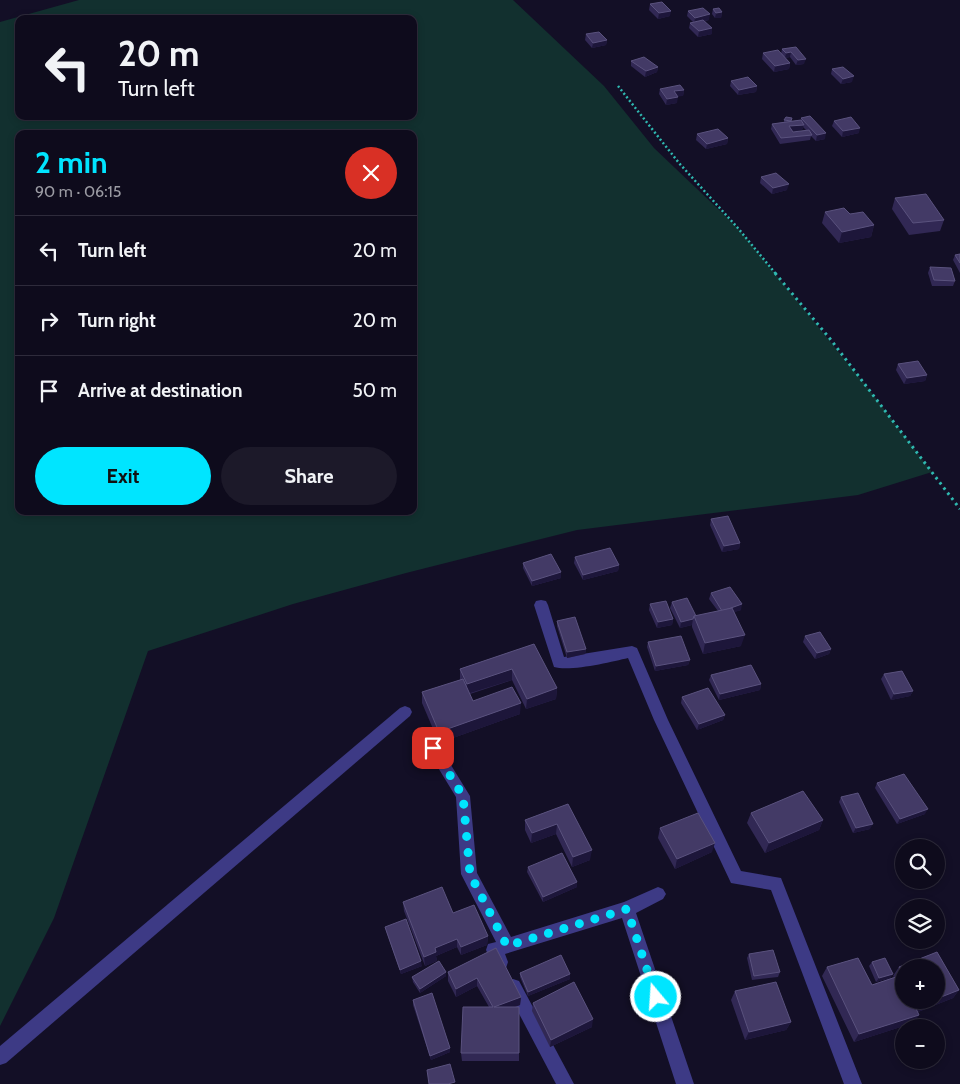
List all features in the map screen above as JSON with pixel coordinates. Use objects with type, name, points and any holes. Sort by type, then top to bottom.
[{"type":"street","points":[[541,605],[559,663],[589,660],[632,652],[661,720],[736,878],[776,883],[853,1084]]},
{"type":"street","points":[[0,1057],[405,712]]},
{"type":"street","points":[[433,748],[463,796],[470,874],[507,946]]},
{"type":"street","points":[[565,1084],[494,950],[627,909],[658,894]]},
{"type":"street","points":[[627,909],[685,1084]]},
{"type":"path","points":[[618,86],[679,163],[737,227],[831,340],[960,509]]},
{"type":"green space","points":[[79,0],[513,0],[604,86],[654,148],[737,227],[868,388],[932,472],[858,495],[577,530],[406,573],[293,604],[148,651],[54,918],[0,1026],[0,22],[15,18],[15,120],[417,120],[417,15],[25,15]]},
{"type":"building","points":[[662,2],[671,11],[659,13],[650,4]]},
{"type":"building","points":[[703,8],[710,14],[695,18],[688,11]]},
{"type":"building","points":[[719,8],[722,12],[716,13],[713,9]]},
{"type":"building","points":[[703,20],[712,28],[699,31],[690,23]]},
{"type":"building","points":[[599,32],[607,40],[593,43],[586,34]]},
{"type":"building","points":[[796,47],[806,59],[798,60],[791,52],[786,53],[782,49]]},
{"type":"building","points":[[778,50],[790,63],[775,66],[763,53]]},
{"type":"building","points":[[644,57],[658,67],[646,71],[631,61]]},
{"type":"building","points":[[843,67],[854,76],[843,79],[832,69]]},
{"type":"building","points":[[748,77],[757,86],[739,90],[731,81]]},
{"type":"building","points":[[680,85],[684,90],[674,91],[678,97],[667,99],[660,89]]},
{"type":"building","points":[[810,116],[826,133],[817,135],[801,118]]},
{"type":"building","points":[[786,117],[792,118],[791,121],[784,120]]},
{"type":"building","points":[[851,117],[860,128],[843,131],[834,121]]},
{"type":"building","points":[[801,120],[804,125],[789,126],[793,132],[809,130],[812,135],[781,138],[772,124]]},
{"type":"building","points":[[718,129],[728,138],[707,144],[697,134]]},
{"type":"building","points":[[776,173],[789,184],[773,188],[761,177]]},
{"type":"building","points":[[926,194],[944,220],[913,223],[895,198]]},
{"type":"building","points":[[844,208],[850,214],[863,212],[874,225],[842,232],[825,212]]},
{"type":"building","points":[[960,254],[960,263],[955,255]]},
{"type":"building","points":[[930,267],[951,268],[955,281],[934,280]]},
{"type":"building","points":[[918,361],[927,375],[907,378],[898,364]]},
{"type":"building","points":[[728,516],[740,543],[724,546],[711,519]]},
{"type":"building","points":[[610,548],[619,565],[583,575],[575,557]]},
{"type":"building","points":[[551,554],[561,572],[532,581],[523,563]]},
{"type":"building","points":[[730,587],[742,604],[722,611],[711,593]]},
{"type":"building","points":[[687,598],[696,616],[693,619],[681,622],[672,602]]},
{"type":"building","points":[[666,601],[673,619],[658,622],[650,604]]},
{"type":"building","points":[[732,608],[745,635],[705,643],[694,616]]},
{"type":"building","points":[[575,617],[586,649],[567,652],[557,621]]},
{"type":"building","points":[[820,632],[831,649],[817,653],[805,636]]},
{"type":"building","points":[[681,636],[690,660],[656,666],[648,642]]},
{"type":"building","points":[[534,644],[557,688],[527,699],[512,669],[467,684],[460,669]]},
{"type":"building","points":[[751,665],[761,684],[720,694],[711,675]]},
{"type":"building","points":[[902,671],[913,691],[894,694],[884,674]]},
{"type":"building","points":[[463,679],[473,701],[512,687],[521,703],[439,732],[422,692]]},
{"type":"building","points":[[708,688],[725,715],[699,724],[682,697]]},
{"type":"building","points":[[904,774],[928,809],[900,819],[877,783]]},
{"type":"building","points":[[803,791],[823,820],[769,843],[751,813]]},
{"type":"building","points":[[858,793],[873,824],[856,828],[841,797]]},
{"type":"building","points":[[568,804],[592,850],[573,857],[557,824],[532,833],[525,820]]},
{"type":"building","points":[[698,813],[715,843],[677,859],[660,828]]},
{"type":"building","points":[[562,853],[577,882],[543,897],[528,867]]},
{"type":"building","points":[[442,887],[453,913],[474,905],[488,936],[461,947],[457,939],[435,948],[436,952],[424,957],[403,902]]},
{"type":"building","points":[[406,919],[421,961],[400,970],[385,927]]},
{"type":"building","points":[[496,948],[521,997],[494,1007],[519,1007],[519,1053],[461,1053],[463,1007],[493,1007],[477,978],[456,989],[448,972]]},
{"type":"building","points":[[773,950],[780,972],[754,976],[749,954]]},
{"type":"building","points":[[937,952],[941,959],[919,959]]},
{"type":"building","points":[[561,955],[570,974],[528,992],[520,973]]},
{"type":"building","points":[[858,958],[872,985],[895,977],[895,1009],[916,1009],[919,1015],[906,1019],[895,1019],[895,1023],[859,1034],[827,967]]},
{"type":"building","points":[[885,958],[893,974],[879,978],[872,962]]},
{"type":"building","points":[[439,961],[446,972],[420,989],[412,977]]},
{"type":"building","points":[[945,966],[959,990],[945,995]]},
{"type":"building","points":[[574,982],[593,1019],[551,1040],[533,1003]]},
{"type":"building","points":[[776,982],[791,1022],[749,1032],[735,991]]},
{"type":"building","points":[[432,993],[450,1048],[430,1056],[413,1000]]},
{"type":"building","points":[[450,1064],[455,1082],[429,1084],[427,1070]]},
{"type":"route","points":[[433,748],[463,796],[470,874],[507,946],[627,909],[656,997]]}]
